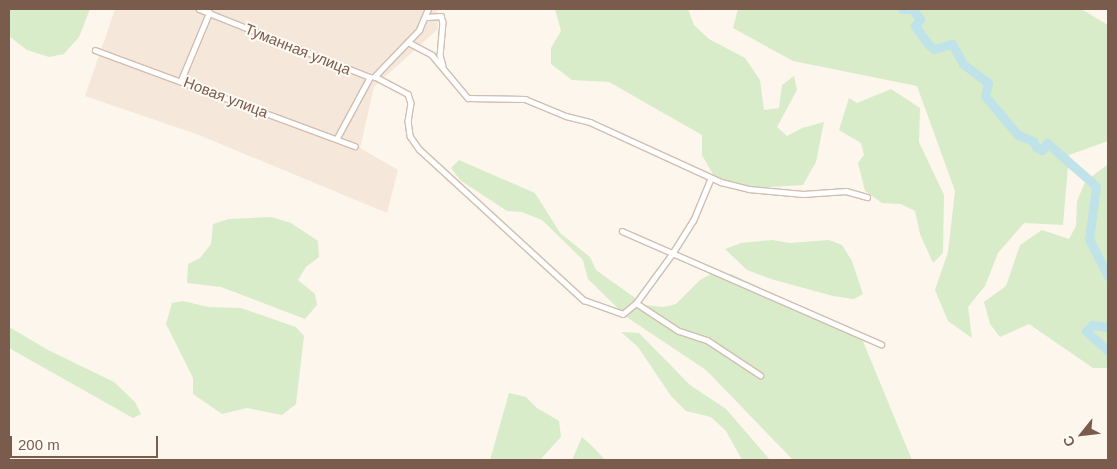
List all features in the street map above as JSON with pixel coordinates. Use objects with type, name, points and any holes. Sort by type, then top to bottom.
[{"type":"street","name":"Туманная улица","points":[[199,9],[370,77]]},
{"type":"street","points":[[337,138],[370,77],[376,76],[408,42],[427,17],[428,9]]},
{"type":"street","points":[[181,80],[209,13]]},
{"type":"street","points":[[427,17],[441,16],[443,22],[440,55],[444,70]]},
{"type":"street","points":[[408,42],[432,55],[468,98],[525,99],[566,116],[590,122],[710,180],[749,189],[803,194],[846,191],[867,197]]},
{"type":"street","name":"Новая улица","points":[[96,50],[355,146]]},
{"type":"street","points":[[376,76],[408,94],[411,103],[408,121],[410,136],[418,149],[584,300],[623,314],[636,303],[672,254],[693,221],[710,180]]},
{"type":"street","points":[[622,231],[881,344]]},
{"type":"street","points":[[636,303],[679,331],[707,340],[760,375]]},
{"type":"shaded area","points":[[115,9],[437,9],[438,29],[374,87],[360,148],[398,170],[387,213],[199,135],[85,96]]},
{"type":"green space","points":[[9,9],[90,9],[79,37],[64,54],[49,57],[27,50],[9,36]]},
{"type":"green space","points":[[555,9],[688,9],[694,25],[709,39],[745,58],[760,80],[764,110],[779,108],[782,85],[794,76],[797,90],[777,127],[787,136],[802,128],[824,122],[816,162],[803,185],[739,189],[715,178],[702,155],[702,135],[609,82],[572,80],[551,64],[551,48],[561,31]]},
{"type":"green space","points":[[738,9],[1081,9],[1108,25],[1108,141],[1069,155],[1063,225],[1024,223],[998,253],[985,286],[968,307],[972,338],[948,321],[935,290],[948,252],[955,191],[917,86],[793,61],[733,28]]},
{"type":"green space","points":[[891,89],[920,108],[919,142],[944,195],[943,253],[933,263],[920,234],[915,211],[901,204],[882,203],[865,191],[858,163],[864,155],[861,143],[839,130],[849,98],[857,103]]},
{"type":"green space","points":[[459,160],[535,193],[560,233],[590,257],[596,270],[645,305],[664,307],[676,304],[700,280],[711,274],[731,274],[860,334],[912,460],[793,460],[706,370],[628,318],[588,279],[583,260],[542,220],[522,212],[507,211],[460,180],[451,168]]},
{"type":"green space","points":[[1108,164],[1108,368],[1093,368],[1029,324],[1000,337],[990,324],[984,302],[1006,286],[1020,245],[1042,230],[1069,239],[1076,226],[1077,201],[1085,182]]},
{"type":"green space","points":[[271,217],[291,223],[318,241],[319,257],[306,267],[298,280],[315,294],[317,305],[305,319],[221,287],[187,283],[188,264],[200,258],[211,244],[213,224],[229,219]]},
{"type":"green space","points":[[772,240],[790,243],[829,240],[842,245],[852,261],[863,294],[854,299],[833,296],[771,279],[747,270],[725,249],[741,243]]},
{"type":"green space","points":[[183,301],[208,307],[241,308],[296,327],[304,336],[296,404],[282,415],[247,408],[222,414],[193,394],[193,378],[166,324],[172,303]]},
{"type":"green space","points":[[9,327],[48,350],[114,382],[135,402],[141,414],[133,418],[9,348]]},
{"type":"green space","points":[[621,332],[639,333],[690,385],[726,409],[770,460],[742,460],[726,431],[711,417],[686,411],[671,396],[638,347]]},
{"type":"green space","points":[[509,393],[526,397],[537,408],[559,421],[561,437],[540,460],[490,460]]},
{"type":"green space","points":[[582,437],[596,450],[605,460],[572,460]]},
{"type":"waterway","points":[[902,9],[912,9],[920,19],[915,26],[928,44],[934,49],[952,44],[963,64],[988,83],[985,96],[1018,135],[1033,141],[1036,147],[1042,150],[1047,143],[1096,186],[1089,239],[1108,276]]},
{"type":"waterway","points":[[1108,327],[1092,325],[1086,331],[1108,351]]}]
